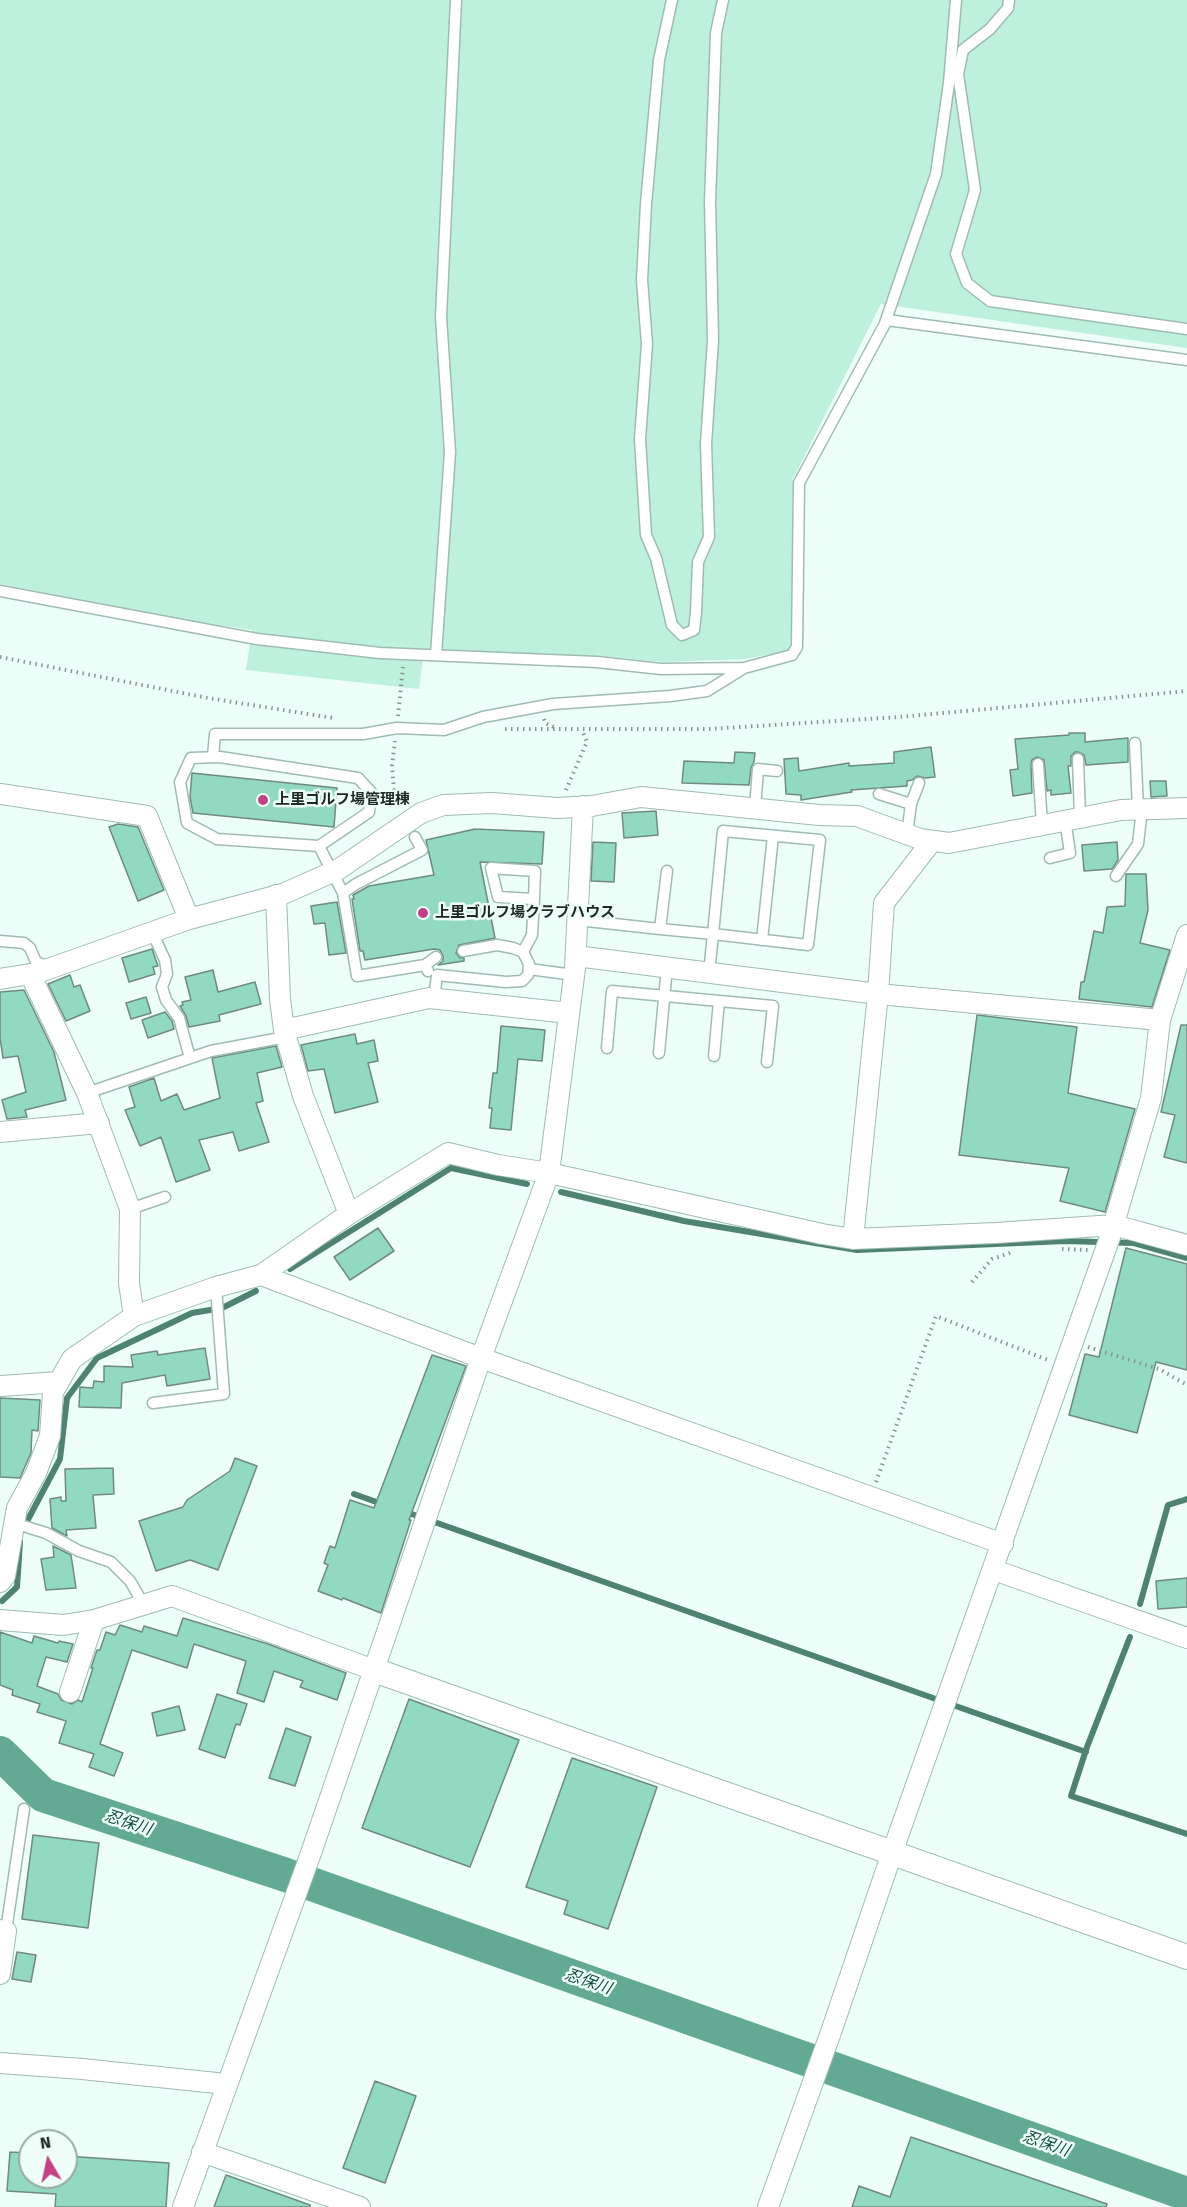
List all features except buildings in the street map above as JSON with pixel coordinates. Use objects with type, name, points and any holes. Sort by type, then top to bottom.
[{"type":"street","points":[[0,794],[147,816],[189,919]]},
{"type":"street","points":[[0,979],[52,968],[189,919],[276,895],[332,872],[421,813],[443,805],[492,803],[557,808],[641,796],[857,816],[907,834],[949,843],[1120,810],[1187,808]]},
{"type":"street","points":[[183,2207],[311,1853],[481,1358],[549,1173],[575,966],[583,806]]},
{"type":"street","points":[[853,1239],[878,994],[884,903],[932,841]]},
{"type":"street","points":[[276,895],[280,999],[285,1034],[303,1096],[350,1214]]},
{"type":"street","points":[[768,2207],[1106,1250],[1151,1098],[1160,1020],[1187,935]]},
{"type":"street","points":[[575,966],[668,967],[878,994],[1160,1020]]},
{"type":"street","points":[[30,974],[87,1093],[130,1209],[129,1283],[134,1316]]},
{"type":"street","points":[[285,1034],[434,999],[569,1013]]},
{"type":"street","points":[[0,1132],[99,1123]]},
{"type":"street","points":[[0,1582],[5,1576],[8,1533],[17,1508],[36,1473],[50,1436],[53,1392],[72,1359],[134,1316],[216,1287],[261,1275],[350,1214],[447,1154],[498,1166],[549,1173],[853,1239],[1114,1225],[1187,1245]]},
{"type":"street","points":[[261,1275],[481,1358],[1003,1544]]},
{"type":"street","points":[[0,1386],[59,1382]]},
{"type":"street","points":[[994,1570],[1187,1638]]},
{"type":"street","points":[[0,1620],[63,1625],[94,1620],[171,1596],[1187,1957]]},
{"type":"street","points":[[70,1692],[94,1620]]},
{"type":"street","points":[[0,1974],[3,1930]]},
{"type":"street","points":[[0,2063],[82,2068],[226,2084]]},
{"type":"street","points":[[202,2152],[360,2207]]},
{"type":"lane","points":[[436,655],[450,452],[441,317],[456,0]]},
{"type":"lane","points":[[672,0],[659,60],[646,204],[642,280],[647,344],[640,439],[646,535],[656,558],[672,625],[682,634],[694,630],[698,562],[709,537],[706,444],[713,340],[710,201],[716,33],[723,0]]},
{"type":"lane","points":[[0,591],[257,639],[380,653],[597,662],[661,669],[744,668],[792,655],[797,647],[799,483],[885,323],[936,174],[949,82],[956,0]]},
{"type":"lane","points":[[1009,0],[1008,8],[990,29],[963,50],[958,74],[975,190],[956,254],[967,283],[990,301],[1187,329]]},
{"type":"lane","points":[[885,323],[887,320],[1187,360]]},
{"type":"lane","points":[[213,757],[215,734],[363,734],[397,728],[444,730],[483,717],[553,704],[707,691],[744,668]]},
{"type":"lane","points":[[1116,876],[1138,844],[1140,809],[1135,743]]},
{"type":"lane","points":[[213,757],[358,778],[370,792],[369,812],[319,846],[217,839],[187,822],[180,782],[191,758],[213,757]]},
{"type":"lane","points":[[1050,858],[1070,853],[1078,759]]},
{"type":"lane","points":[[1038,764],[1042,824]]},
{"type":"lane","points":[[755,808],[758,769],[777,771]]},
{"type":"lane","points":[[907,834],[911,804],[920,783]]},
{"type":"lane","points":[[879,794],[911,804]]},
{"type":"lane","points":[[578,920],[713,934],[808,945],[820,840],[723,831],[713,934],[709,973]]},
{"type":"lane","points":[[762,940],[772,836]]},
{"type":"lane","points":[[343,893],[422,850],[415,837]]},
{"type":"lane","points":[[319,846],[343,893],[357,976],[425,965],[436,957]]},
{"type":"lane","points":[[425,965],[427,971],[437,975],[506,982],[522,981],[528,975],[529,969],[523,952],[532,935],[536,871],[491,868],[498,897],[534,899]]},
{"type":"lane","points":[[660,929],[667,871]]},
{"type":"lane","points":[[152,932],[165,960],[167,974],[162,987],[166,1000],[179,1018],[190,1058]]},
{"type":"lane","points":[[0,941],[24,943],[30,948],[36,962],[52,968]]},
{"type":"lane","points":[[463,951],[497,945],[523,952]]},
{"type":"lane","points":[[529,969],[575,966]]},
{"type":"lane","points":[[659,1053],[668,967]]},
{"type":"lane","points":[[434,999],[437,975]]},
{"type":"lane","points":[[608,1048],[612,991],[773,1006],[767,1062]]},
{"type":"lane","points":[[714,1056],[719,1001]]},
{"type":"lane","points":[[87,1093],[211,1051],[285,1034]]},
{"type":"lane","points":[[130,1209],[165,1197]]},
{"type":"lane","points":[[153,1404],[224,1394],[216,1287]]},
{"type":"lane","points":[[8,1533],[45,1533],[79,1551],[111,1562],[130,1581],[144,1605]]},
{"type":"lane","points":[[3,1930],[24,1809]]},
{"type":"path","points":[[0,657],[208,698],[338,718]]},
{"type":"path","points":[[502,729],[709,729],[875,719],[1187,691]]},
{"type":"path","points":[[557,808],[587,742],[582,730]]},
{"type":"path","points":[[972,1282],[992,1259],[1023,1249]]},
{"type":"path","points":[[1058,1250],[1106,1250]]},
{"type":"path","points":[[875,1484],[936,1316],[1065,1366]]},
{"type":"path","points":[[1073,1343],[1159,1369],[1187,1385]]},
{"type":"green space","points":[[0,0],[1187,0],[1187,348],[881,304],[793,479],[791,647],[788,651],[744,659],[664,662],[599,656],[424,650],[419,689],[246,670],[252,630],[191,621],[0,584]]},
{"type":"waterway","points":[[290,1269],[451,1168],[527,1184]]},
{"type":"waterway","points":[[561,1192],[684,1221],[857,1250],[1065,1241],[1134,1243],[1187,1258]]},
{"type":"waterway","points":[[24,1527],[60,1459],[67,1398],[97,1358],[192,1313],[222,1308],[256,1291]]},
{"type":"waterway","points":[[354,1494],[382,1504]]},
{"type":"waterway","points":[[1140,1604],[1168,1505],[1187,1499]]},
{"type":"waterway","points":[[406,1512],[1086,1752]]},
{"type":"waterway","points":[[2,1601],[17,1587],[20,1542]]},
{"type":"waterway","points":[[1130,1637],[1087,1747],[1071,1796],[1187,1834]]},
{"type":"waterway","name":"忍保川","points":[[0,1753],[43,1795],[286,1875],[1187,2194]]},
{"type":"place","name":"上里ゴルフ場管理棟","points":[[263,800]]},
{"type":"place","name":"上里ゴルフ場クラブハウス","points":[[423,913]]}]
